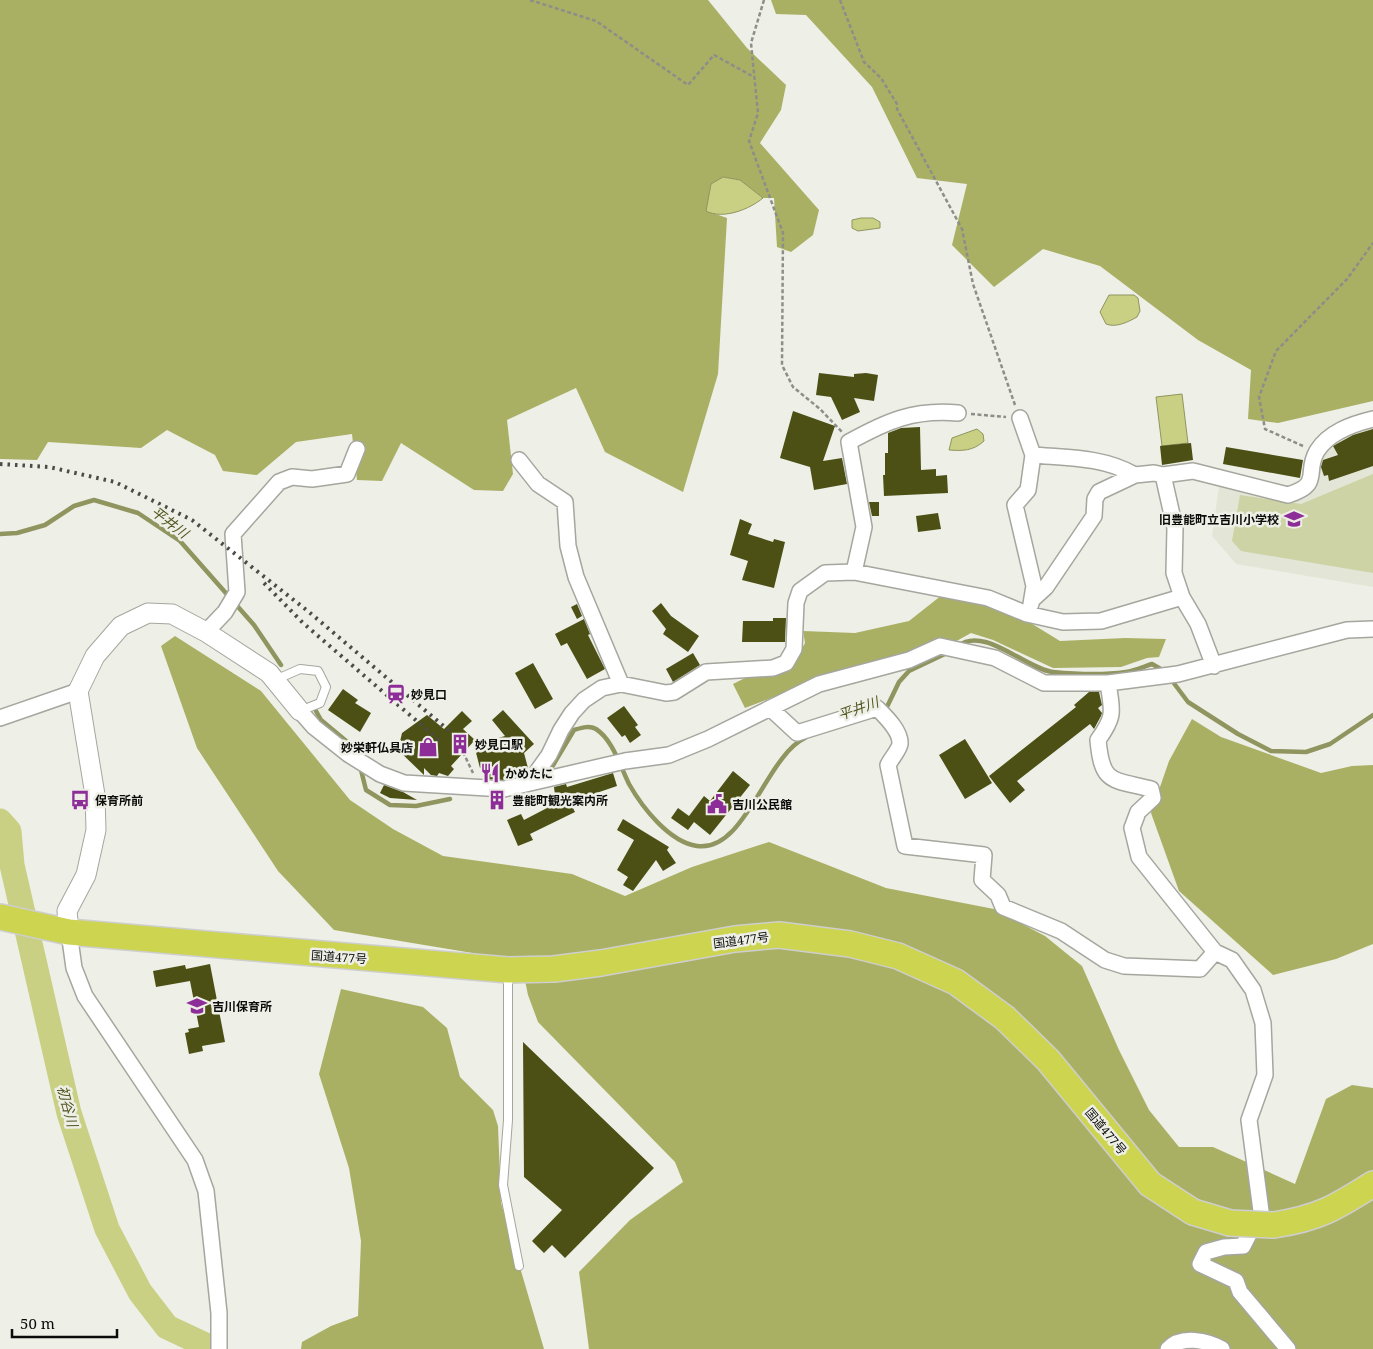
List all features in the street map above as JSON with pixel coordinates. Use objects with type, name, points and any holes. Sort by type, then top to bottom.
[{"type":"highway","name":"国道477号","points":[[2,918],[69,932],[508,970],[554,969],[735,939],[779,935],[850,944],[898,956],[956,982],[1005,1018],[1048,1060],[1150,1184],[1193,1212],[1230,1223],[1274,1225],[1306,1220],[1331,1210],[1373,1184]]},
{"type":"street","points":[[854,572],[864,527],[850,442],[878,425],[905,415],[941,412],[958,413]]},
{"type":"street","points":[[1020,418],[1033,456],[1028,490],[1015,505],[1034,586],[1034,598],[1027,614]]},
{"type":"street","points":[[1034,598],[1046,587],[1094,516],[1095,499],[1099,492],[1135,475],[1154,473],[1163,475],[1193,471],[1288,495],[1300,491],[1310,482],[1316,452],[1327,439],[1350,425],[1373,419]]},
{"type":"street","points":[[206,632],[225,612],[237,592],[233,534],[251,511],[279,482],[292,477],[312,479],[347,474],[357,449]]},
{"type":"street","points":[[1033,456],[1097,459],[1122,467],[1135,475]]},
{"type":"street","points":[[519,460],[538,484],[565,502],[568,546],[576,576],[621,684]]},
{"type":"street","points":[[1163,475],[1176,528],[1174,573],[1182,597],[1198,624],[1214,666]]},
{"type":"street","points":[[529,783],[549,755],[561,730],[584,700],[602,688],[621,684],[666,693],[674,692],[706,672],[772,668],[786,663],[794,649],[796,602],[800,591],[825,573],[854,572],[988,598],[1027,614],[1063,622],[1101,621],[1182,597]]},
{"type":"street","points":[[219,1349],[219,1313],[206,1191],[196,1160],[85,996],[74,968],[69,932],[67,911],[86,875],[96,830],[95,795],[78,691],[95,656],[121,626],[148,613],[172,614],[206,632],[269,673],[314,727],[348,754],[380,774],[404,783],[504,789],[625,761],[669,755],[708,739],[819,684],[909,660],[940,646],[968,650],[995,658],[1044,683],[1108,683],[1178,674],[1347,630],[1373,629]]},
{"type":"street","points":[[1108,683],[1112,711],[1110,723],[1098,740],[1100,766],[1112,779],[1150,789],[1152,798],[1138,812],[1132,828],[1139,858],[1214,952],[1232,960],[1253,990],[1263,1023],[1265,1075],[1249,1120],[1261,1211],[1243,1246],[1224,1247],[1206,1252],[1200,1264],[1236,1281],[1240,1292],[1288,1349]]},
{"type":"street","points":[[0,718],[78,691]]},
{"type":"street","points":[[770,708],[796,733],[877,708],[888,719],[899,737],[900,745],[888,765],[905,846],[984,856],[982,880],[998,895],[1003,907],[1061,931],[1105,960],[1124,966],[1200,969],[1214,952]]},
{"type":"street","points":[[1168,1349],[1172,1344],[1189,1340],[1215,1345],[1222,1349]]},
{"type":"lane","points":[[275,680],[300,669],[318,671],[326,687],[320,703],[300,711]]},
{"type":"lane","points":[[508,970],[508,1120],[503,1185],[519,1266]]},
{"type":"path","points":[[530,0],[596,21],[688,84],[714,55],[754,78]]},
{"type":"path","points":[[764,0],[751,43],[758,113],[749,141],[783,233],[782,365],[792,387],[820,409],[850,442]]},
{"type":"path","points":[[840,0],[864,62],[881,78],[897,104],[897,109],[962,230],[973,284],[1020,418],[958,413]]},
{"type":"path","points":[[1316,452],[1265,429],[1259,397],[1276,351],[1348,279],[1373,244]]},
{"type":"path","points":[[463,752],[481,788]]},
{"type":"shaded area","points":[[0,0],[708,0],[747,48],[786,85],[781,110],[760,143],[819,210],[813,235],[791,252],[777,247],[774,198],[763,198],[740,180],[723,177],[707,211],[727,218],[718,374],[683,492],[605,452],[576,388],[507,420],[513,474],[503,491],[474,490],[401,443],[382,481],[357,480],[352,434],[296,442],[257,475],[223,471],[215,455],[167,430],[141,448],[48,442],[37,460],[0,459]]},
{"type":"shaded area","points":[[771,0],[1373,0],[1373,401],[1278,423],[1248,419],[1251,370],[1198,340],[1100,266],[1043,249],[994,287],[952,245],[967,184],[917,178],[872,87],[806,15],[776,14]]},
{"type":"shaded area","points":[[723,177],[740,180],[763,198],[751,206],[728,214],[706,211],[711,184]]},
{"type":"shaded area","points":[[873,218],[880,222],[880,228],[858,231],[852,228],[852,220]]},
{"type":"shaded area","points":[[1109,295],[1134,295],[1138,298],[1140,311],[1137,317],[1118,325],[1106,324],[1100,312]]},
{"type":"shaded area","points":[[1182,394],[1188,443],[1162,446],[1156,397]]},
{"type":"shaded area","name":"旧豊能町立吉川小学校","points":[[1373,424],[1373,587],[1236,564],[1212,536],[1219,486],[1287,502],[1329,441]]},
{"type":"shaded area","points":[[977,429],[983,434],[984,441],[976,447],[968,450],[949,450],[952,438]]},
{"type":"shaded area","points":[[1373,474],[1373,573],[1241,551],[1232,541],[1240,495],[1301,504]]},
{"type":"shaded area","points":[[942,595],[976,600],[1029,622],[1060,641],[1125,638],[1166,639],[1159,657],[1147,658],[1121,667],[1053,668],[993,640],[971,633],[953,643],[941,642],[873,662],[871,665],[826,677],[745,708],[733,684],[755,673],[790,671],[805,643],[803,631],[855,633],[909,621]]},
{"type":"shaded area","points":[[175,636],[261,691],[350,800],[393,829],[443,856],[572,874],[625,896],[692,867],[769,842],[886,888],[994,909],[1045,936],[1082,966],[1119,1050],[1149,1110],[1179,1147],[1213,1147],[1295,1184],[1326,1099],[1352,1085],[1373,1088],[1373,1349],[589,1349],[579,1272],[630,1220],[683,1182],[675,1162],[538,1022],[528,995],[521,961],[334,930],[278,871],[197,748],[161,646]]},
{"type":"shaded area","points":[[1192,719],[1221,737],[1321,773],[1352,766],[1373,765],[1373,944],[1336,959],[1273,975],[1179,891],[1151,813],[1169,761]]},
{"type":"shaded area","points":[[341,989],[423,1007],[447,1028],[460,1077],[493,1110],[498,1126],[501,1203],[544,1349],[301,1349],[302,1342],[331,1326],[358,1316],[361,1241],[349,1168],[319,1074]]},
{"type":"building","points":[[819,373],[854,377],[854,374],[866,373],[878,375],[874,401],[854,398],[860,412],[842,420],[831,397],[816,395]]},
{"type":"building","points":[[793,411],[835,426],[823,461],[842,458],[847,484],[814,490],[810,467],[780,458]]},
{"type":"building","points":[[920,427],[921,470],[936,469],[936,476],[947,475],[948,493],[884,496],[883,475],[885,475],[885,453],[888,453],[888,433],[901,428]]},
{"type":"building","points":[[1373,429],[1373,466],[1329,481],[1328,475],[1324,476],[1321,467],[1323,460],[1338,455],[1333,446],[1353,435]]},
{"type":"building","points":[[1191,443],[1193,460],[1162,465],[1160,446]]},
{"type":"building","points":[[1226,447],[1303,460],[1300,478],[1223,464]]},
{"type":"building","points":[[869,502],[879,502],[879,516],[872,516]]},
{"type":"building","points":[[938,513],[941,529],[918,532],[916,516]]},
{"type":"building","points":[[740,519],[752,524],[748,534],[773,542],[774,539],[785,542],[774,588],[742,580],[748,561],[730,555]]},
{"type":"building","points":[[661,603],[671,616],[699,636],[688,652],[663,634],[666,629],[652,611]]},
{"type":"building","points":[[577,604],[582,616],[577,619],[571,607]]},
{"type":"building","points":[[773,618],[786,618],[785,642],[742,642],[743,621],[773,621]]},
{"type":"building","points":[[584,619],[590,634],[588,635],[605,669],[587,679],[567,643],[561,646],[555,634]]},
{"type":"building","points":[[693,653],[700,665],[673,682],[666,669]]},
{"type":"building","points":[[533,663],[553,699],[535,709],[515,673]]},
{"type":"building","points":[[343,689],[358,700],[355,703],[371,713],[360,732],[328,710]]},
{"type":"building","points":[[1089,692],[1099,692],[1102,705],[1098,708],[1102,713],[1094,729],[1090,724],[1017,781],[1025,790],[1010,803],[989,776],[1076,707],[1074,705]]},
{"type":"building","points":[[624,706],[638,725],[635,727],[641,735],[630,743],[625,735],[622,737],[607,718]]},
{"type":"building","points":[[503,710],[534,744],[524,753],[528,768],[524,773],[503,780],[487,779],[484,767],[480,768],[474,745],[505,736],[492,720]]},
{"type":"building","points":[[462,711],[472,721],[463,729],[475,740],[451,766],[454,769],[448,776],[439,773],[437,776],[431,775],[424,768],[424,775],[398,750],[402,733],[427,715],[444,729]]},
{"type":"building","points":[[965,739],[992,783],[965,799],[939,755]]},
{"type":"building","name":"吉川公民館","points":[[733,771],[750,785],[710,835],[694,822],[688,830],[671,818],[678,808],[689,816],[704,796],[710,801]]},
{"type":"building","points":[[613,773],[617,786],[570,802],[575,812],[530,834],[533,840],[518,846],[507,820],[521,814],[524,820],[547,808],[543,801],[555,795],[554,787],[566,784],[567,787]]},
{"type":"building","points":[[384,785],[417,800],[390,798],[380,793]]},
{"type":"building","name":"豊能町観光案内所","points":[[491,798],[503,798],[503,806],[491,806]]},
{"type":"building","points":[[623,819],[669,847],[667,850],[676,863],[663,871],[656,860],[633,891],[623,885],[628,877],[617,870],[634,840],[617,830]]},
{"type":"building","points":[[210,964],[225,1042],[202,1046],[203,1051],[189,1054],[185,1033],[189,1032],[188,1029],[199,1027],[190,981],[156,987],[153,971],[185,965],[186,969]]},
{"type":"building","points":[[523,1042],[654,1168],[565,1258],[552,1245],[544,1253],[532,1241],[562,1210],[524,1177]]},
{"type":"waterway","name":"平井川","points":[[0,534],[17,533],[45,525],[74,506],[94,500],[138,513],[180,541],[254,625],[281,665]]},
{"type":"waterway","name":"平井川","points":[[958,646],[968,641],[992,644],[1030,664],[1053,672],[1118,673],[1132,671],[1152,664],[1166,672]]},
{"type":"waterway","name":"平井川","points":[[885,711],[899,682],[909,671],[949,652]]},
{"type":"waterway","name":"平井川","points":[[1170,678],[1188,702],[1238,734],[1271,751],[1306,752],[1330,744],[1373,715]]},
{"type":"waterway","name":"平井川","points":[[316,711],[321,720],[357,750],[358,756]]},
{"type":"waterway","name":"平井川","points":[[552,767],[574,730],[588,727],[596,729],[612,746],[629,784],[649,813],[676,838],[697,846],[714,844],[729,835],[742,820],[778,763],[791,748],[805,738]]},
{"type":"waterway","name":"平井川","points":[[360,766],[366,790],[390,805],[416,806],[450,799]]},
{"type":"waterway","name":"初谷川","points":[[0,821],[9,831],[12,865],[69,1113],[107,1229],[140,1292],[167,1327],[214,1349]]},
{"type":"railway","points":[[0,464],[49,467],[115,482],[192,520],[309,612],[453,734]]},
{"type":"railway","points":[[264,583],[303,623],[440,741]]},
{"type":"place","name":"旧豊能町立吉川小学校","points":[[1294,519]]},
{"type":"place","name":"妙見口","points":[[396,694]]},
{"type":"place","name":"妙見口駅","points":[[460,744]]},
{"type":"place","name":"妙栄軒仏具店","points":[[428,747]]},
{"type":"place","name":"かめたに","points":[[490,773]]},
{"type":"place","name":"保育所前","points":[[80,800]]},
{"type":"place","name":"豊能町観光案内所","points":[[497,800]]},
{"type":"place","name":"吉川公民館","points":[[717,804]]},
{"type":"place","name":"吉川保育所","points":[[197,1006]]}]
